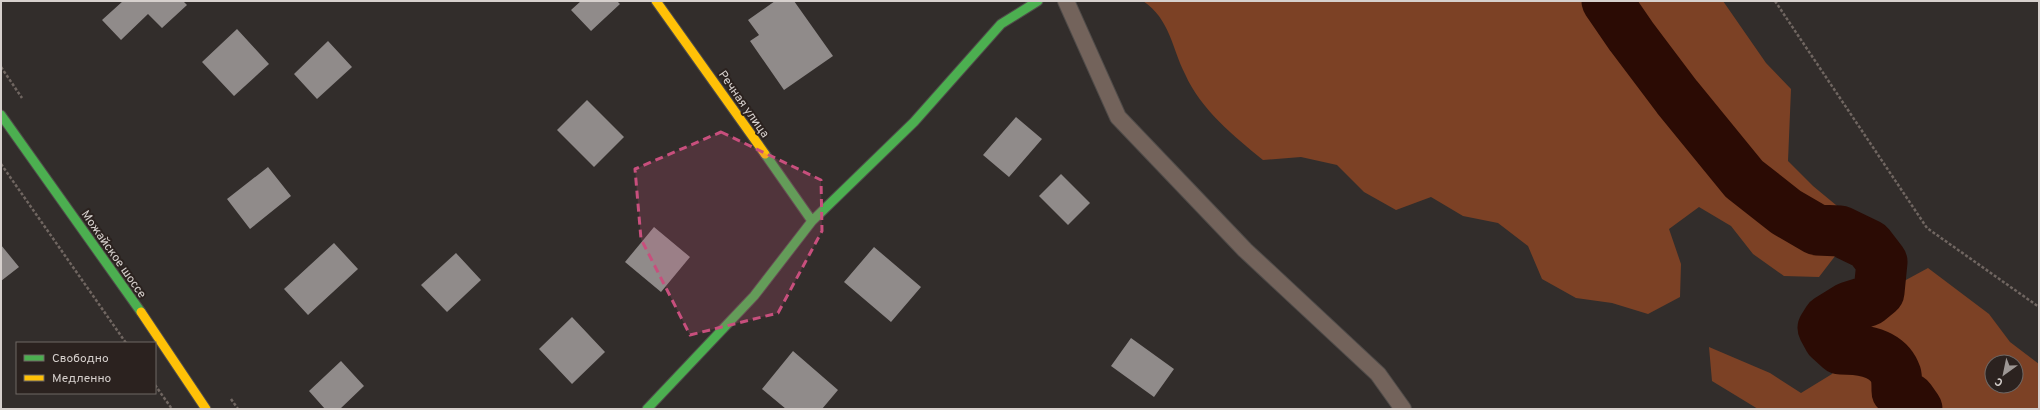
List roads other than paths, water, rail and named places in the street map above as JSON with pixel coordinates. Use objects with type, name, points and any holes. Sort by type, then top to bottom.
[{"type":"street","name":"Речная улица","points":[[656,1],[812,221]]},
{"type":"street","points":[[647,409],[754,296],[812,221],[914,122],[1001,24],[1038,1]]},
{"type":"street","name":"Можайское шоссе","points":[[1,115],[163,343],[206,409]]},
{"type":"lane","points":[[1066,1],[1118,117],[1245,250],[1378,374],[1403,409]]},
{"type":"waterway","points":[[1607,1],[1631,36],[1677,97],[1744,179],[1786,212],[1817,230],[1840,231],[1869,245],[1882,262],[1879,292],[1868,301],[1849,307],[1828,320],[1823,328],[1829,339],[1840,349],[1872,353],[1887,361],[1896,375],[1897,391],[1910,399],[1917,409]]}]
